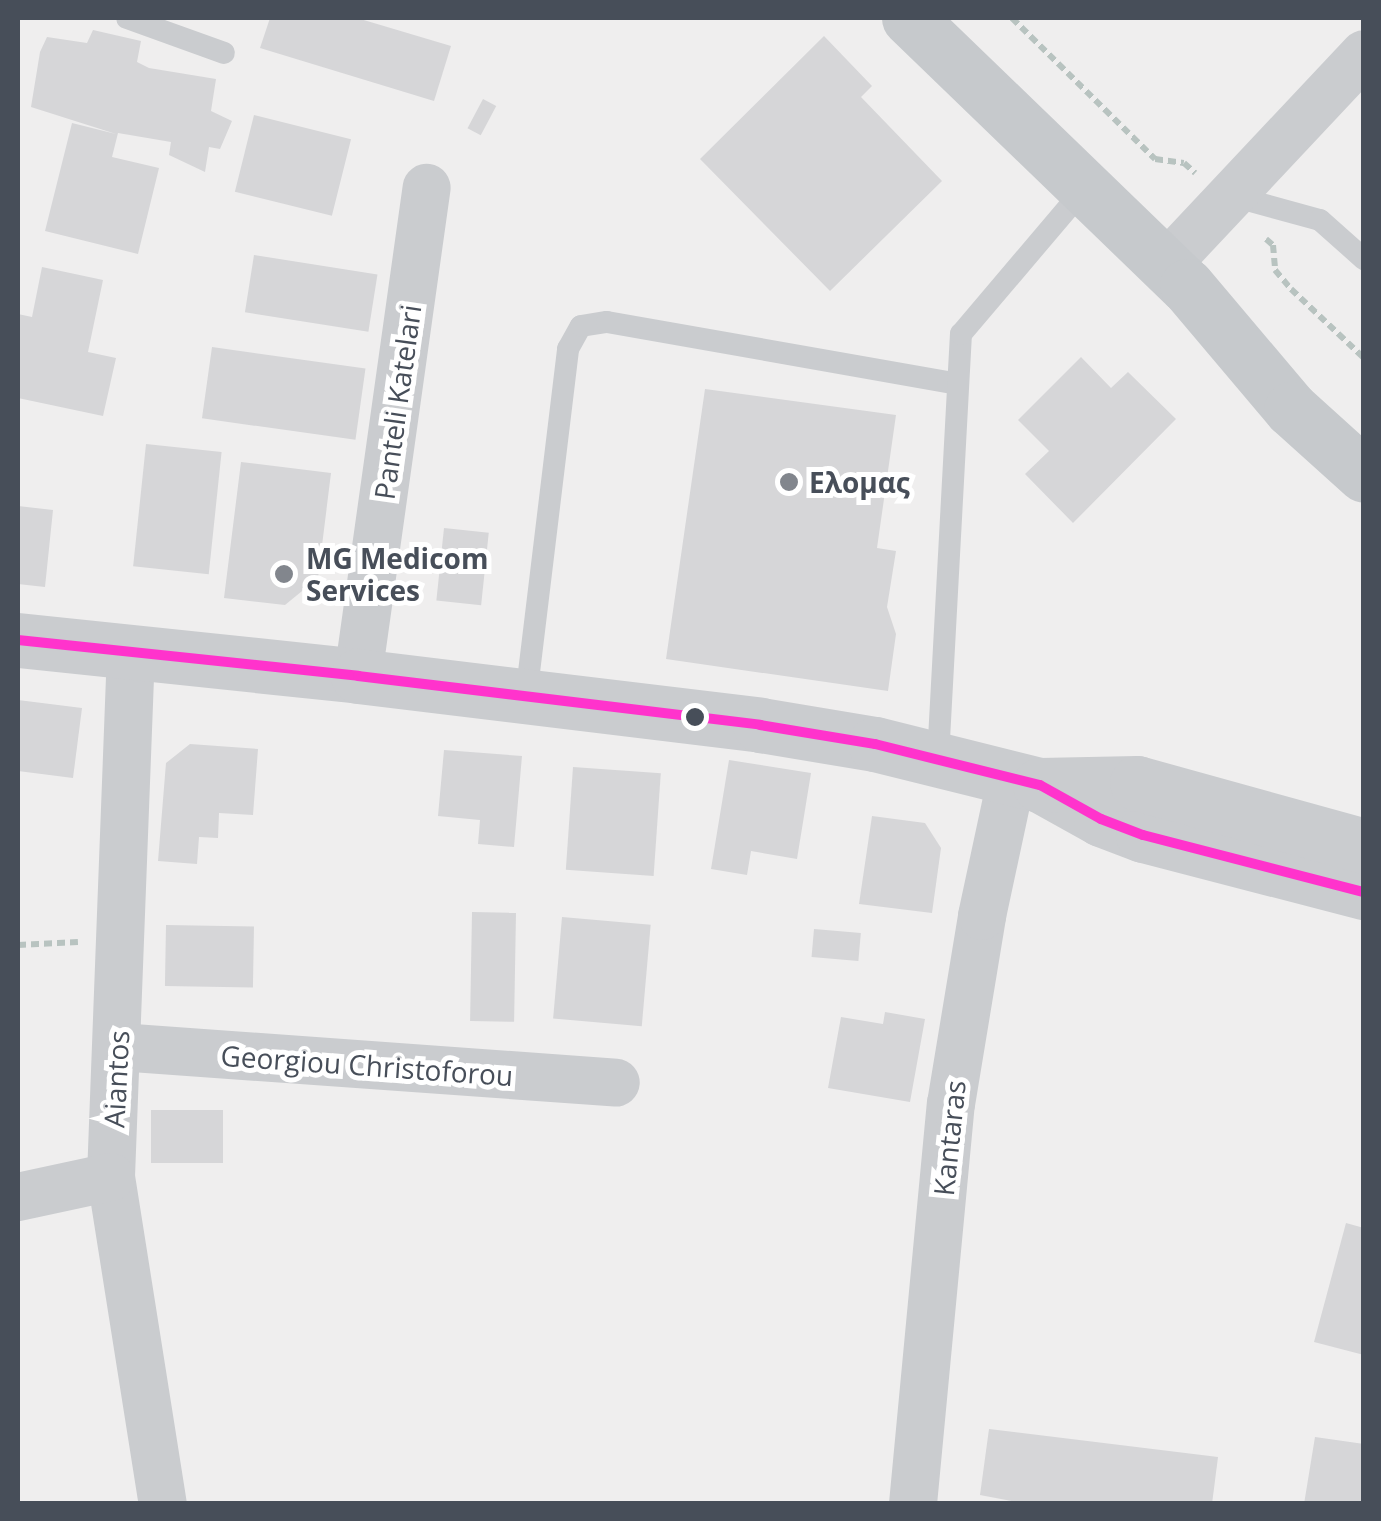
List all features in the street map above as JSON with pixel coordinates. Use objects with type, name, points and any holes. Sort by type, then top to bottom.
[{"type":"main road","points":[[909,18],[1176,275],[1290,409],[1364,475]]},
{"type":"main road","points":[[1176,275],[1364,427]]},
{"type":"street","points":[[1176,275],[1229,199],[1364,54]]},
{"type":"street","name":"Panteli Katelari","points":[[358,676],[427,188]]},
{"type":"street","points":[[18,640],[358,676],[813,732],[1026,780],[1134,832],[1364,892]]},
{"type":"street","name":"Aiantos","points":[[131,651],[119,1048],[111,1177],[162,1504]]},
{"type":"street","points":[[1026,780],[1138,783],[1364,846]]},
{"type":"street","name":"Kantaras","points":[[913,1504],[950,1104],[982,916],[1026,780]]},
{"type":"street","name":"Georgiou Christoforou","points":[[119,1048],[616,1083]]},
{"type":"street","points":[[18,1197],[111,1177]]},
{"type":"lane","points":[[127,18],[224,53]]},
{"type":"lane","points":[[938,758],[960,334],[1085,188]]},
{"type":"lane","points":[[1229,199],[1320,220],[1364,258]]},
{"type":"lane","points":[[526,697],[568,349],[581,326],[607,322],[958,384]]},
{"type":"path","points":[[1012,18],[1155,159],[1184,162],[1229,199],[1273,245],[1276,270],[1291,290],[1364,358]]},
{"type":"path","points":[[18,945],[120,940]]},
{"type":"building","points":[[270,18],[357,18],[451,46],[434,101],[260,48]]},
{"type":"building","points":[[93,30],[141,41],[137,62],[149,68],[216,79],[211,111],[232,121],[220,149],[209,147],[205,172],[169,155],[171,142],[118,133],[112,157],[159,168],[138,254],[45,231],[72,123],[116,134],[31,107],[40,52],[47,37],[87,43]]},
{"type":"building","points":[[824,36],[872,86],[861,97],[942,181],[830,291],[700,159]]},
{"type":"building","points":[[483,99],[496,106],[481,135],[468,128]]},
{"type":"building","points":[[254,115],[351,139],[332,216],[235,192]]},
{"type":"building","points":[[254,255],[377,275],[368,332],[245,312]]},
{"type":"building","points":[[42,267],[103,280],[88,352],[116,358],[103,416],[18,398],[18,314],[32,317]]},
{"type":"building","points":[[212,347],[365,369],[355,440],[202,418]]},
{"type":"building","points":[[1081,357],[1111,388],[1128,372],[1176,419],[1073,523],[1025,474],[1049,451],[1018,420]]},
{"type":"building","name":"Ελομας","points":[[705,389],[896,415],[877,548],[896,551],[887,607],[896,634],[888,691],[666,659]]},
{"type":"building","points":[[146,444],[222,452],[209,574],[133,566]]},
{"type":"building","points":[[241,462],[331,473],[318,578],[285,605],[224,598]]},
{"type":"building","points":[[18,506],[53,510],[45,587],[18,584]]},
{"type":"building","points":[[444,528],[489,533],[481,605],[436,601]]},
{"type":"building","points":[[18,700],[82,708],[73,778],[18,771]]},
{"type":"building","points":[[190,744],[258,749],[253,815],[219,813],[218,838],[199,837],[197,864],[158,861],[166,763]]},
{"type":"building","points":[[444,750],[522,756],[514,847],[478,844],[480,820],[438,816]]},
{"type":"building","points":[[729,760],[811,773],[797,859],[751,851],[747,875],[711,869]]},
{"type":"building","points":[[573,767],[661,773],[654,876],[566,870]]},
{"type":"building","points":[[872,816],[925,823],[941,848],[932,913],[859,904]]},
{"type":"building","points":[[472,912],[516,913],[514,1022],[470,1021]]},
{"type":"building","points":[[562,917],[651,925],[642,1026],[553,1019]]},
{"type":"building","points":[[166,925],[254,927],[253,988],[165,986]]},
{"type":"building","points":[[814,929],[861,933],[858,961],[812,957]]},
{"type":"building","points":[[885,1012],[925,1019],[910,1102],[828,1088],[841,1017],[883,1024]]},
{"type":"building","points":[[151,1110],[223,1110],[223,1163],[151,1163]]},
{"type":"building","points":[[1346,1223],[1364,1228],[1364,1355],[1314,1342]]},
{"type":"building","points":[[989,1429],[1218,1457],[1212,1504],[1027,1504],[980,1495]]},
{"type":"building","points":[[1315,1437],[1364,1444],[1364,1504],[1304,1504]]},
{"type":"transit line","points":[[18,640],[358,676],[760,725],[875,744],[1040,785],[1101,819],[1143,835],[1364,892]]},
{"type":"place","name":"Ελομας","points":[[789,482]]},
{"type":"place","name":"MG Medicom Services","points":[[284,574]]}]
